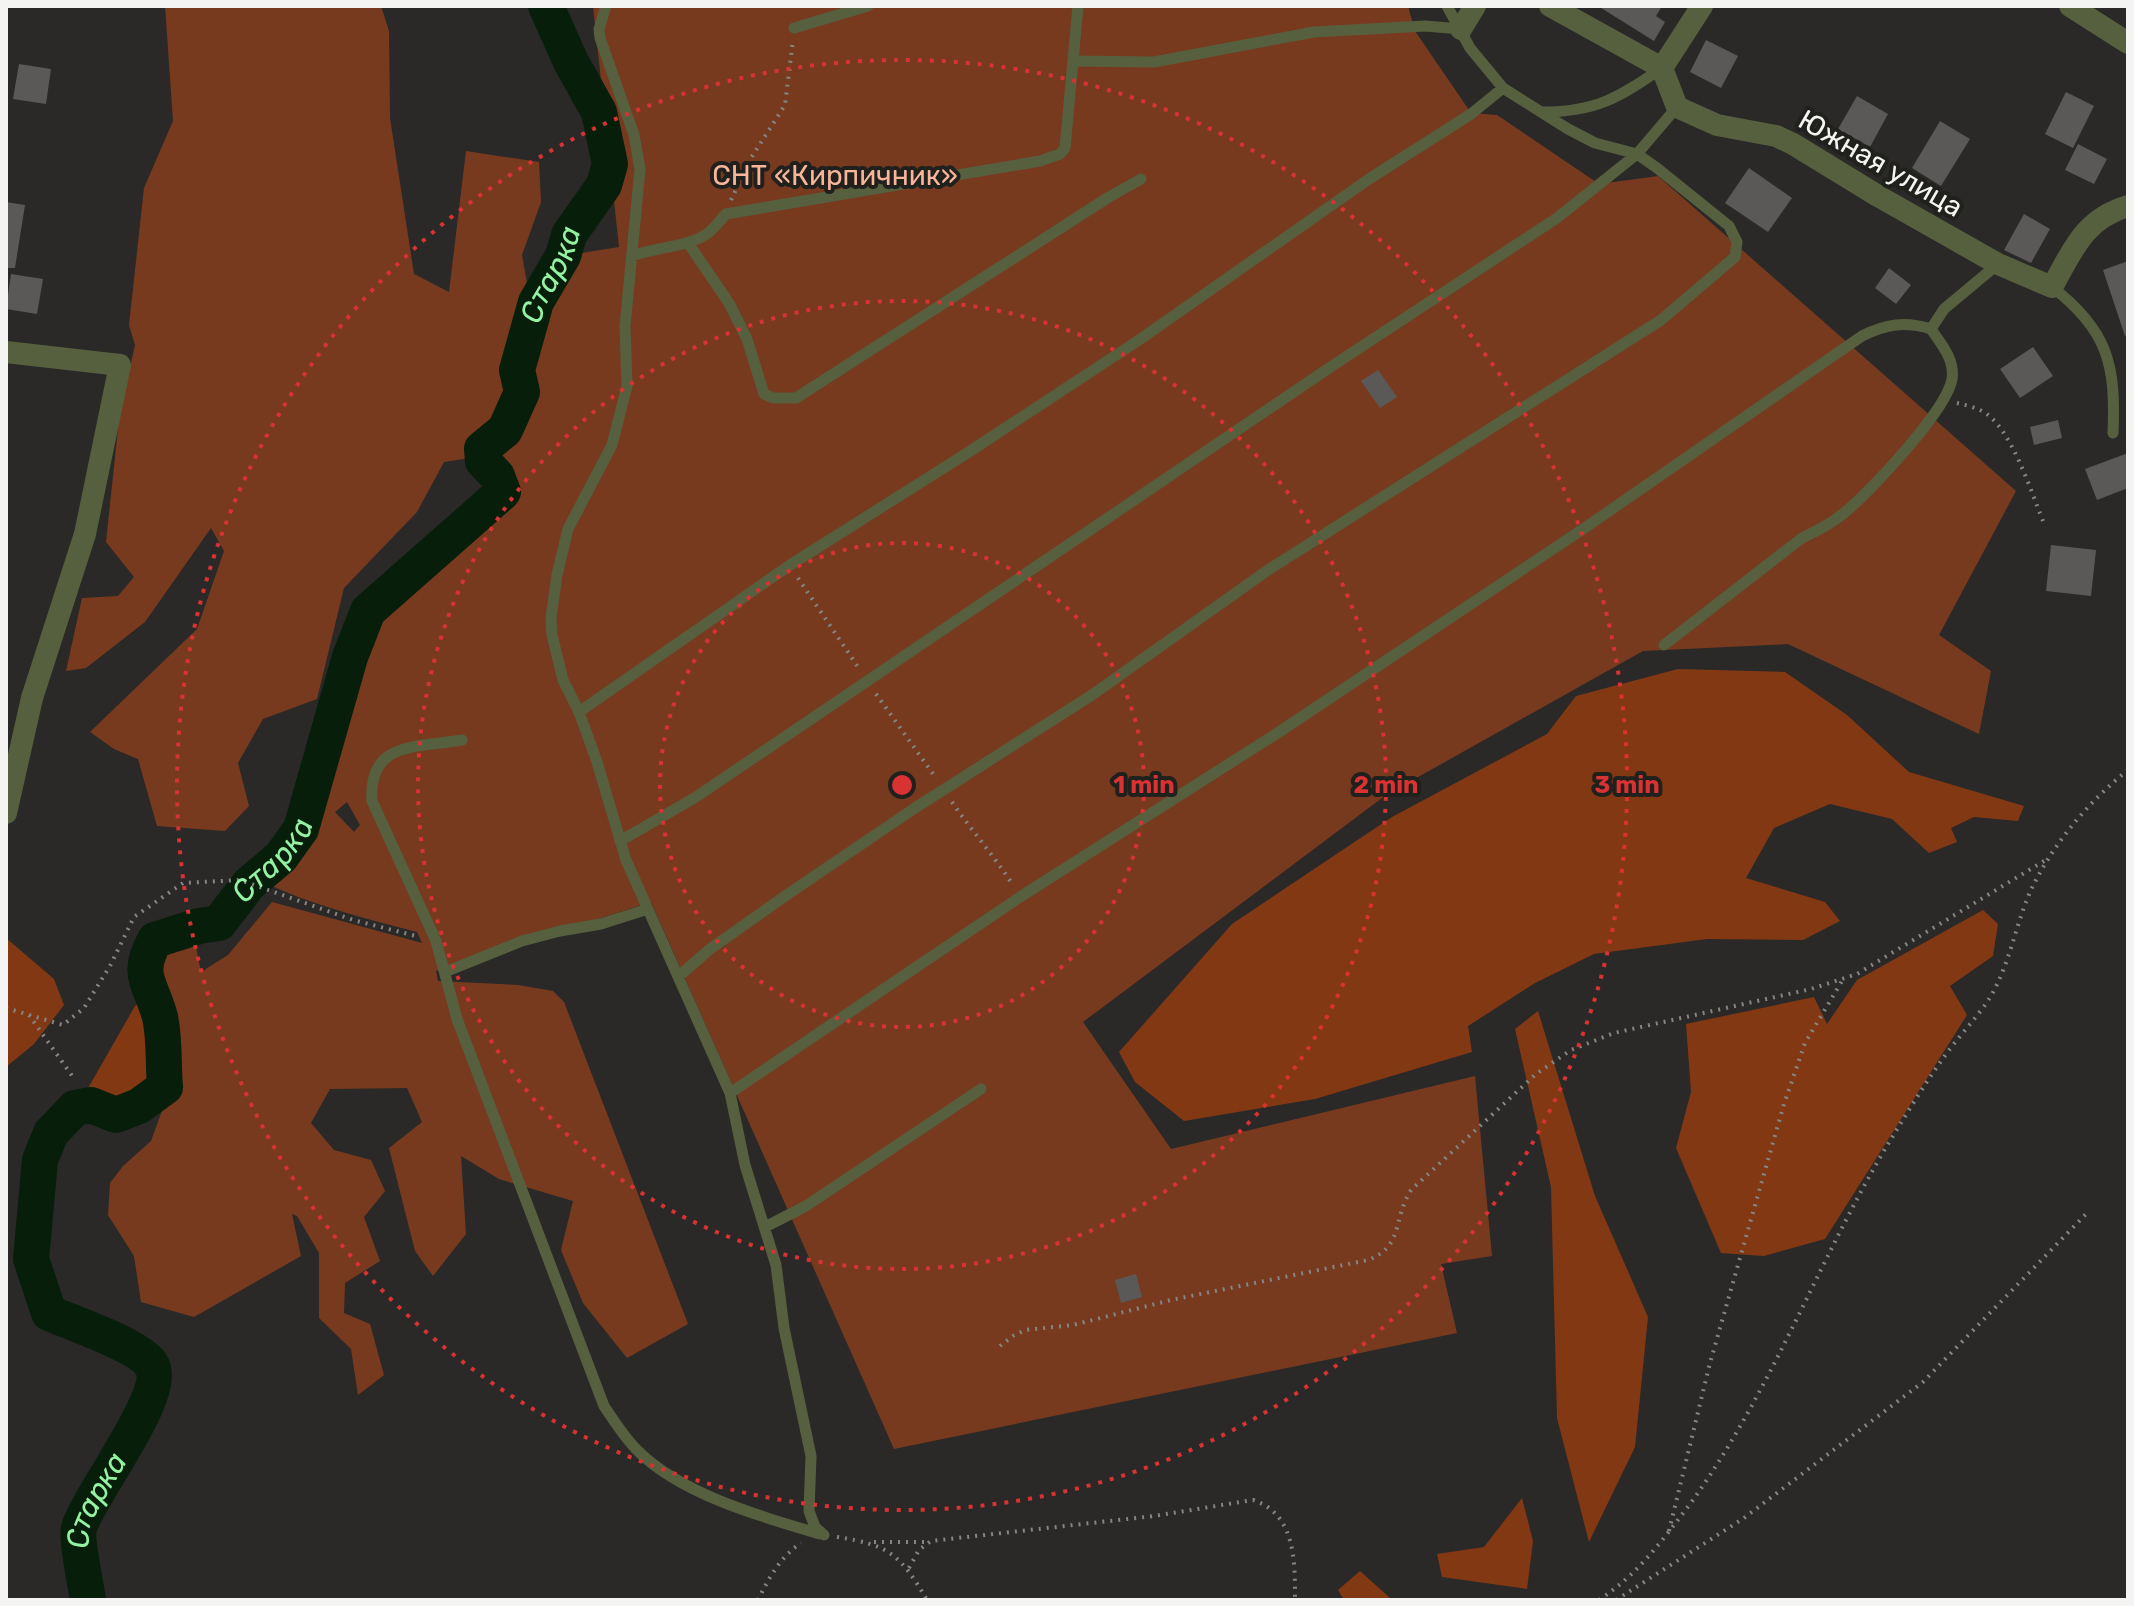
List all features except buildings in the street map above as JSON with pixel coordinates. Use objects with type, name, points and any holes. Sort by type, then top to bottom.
[{"type":"street","points":[[1461,29],[1475,6]]},
{"type":"street","points":[[1550,6],[1662,68],[1677,107]]},
{"type":"street","points":[[1662,68],[1702,6]]},
{"type":"street","points":[[2070,6],[2128,43]]},
{"type":"street","name":"Южная улица","points":[[1677,107],[1717,125],[1776,136],[1793,144],[1998,264],[2052,287]]},
{"type":"street","points":[[2052,287],[2091,225],[2102,216],[2128,206]]},
{"type":"street","points":[[6,352],[120,365],[85,534],[32,698],[6,813]]},
{"type":"lane","points":[[606,6],[599,29],[600,38],[634,135],[640,169],[625,326],[626,399],[612,445],[568,529],[551,617],[556,656],[563,680],[579,712],[620,841],[730,1093],[745,1165],[776,1265],[784,1328],[811,1456],[809,1511],[815,1527],[824,1535]]},
{"type":"lane","points":[[794,28],[868,6]]},
{"type":"lane","points":[[632,256],[653,248],[688,243],[707,234],[726,214],[1040,161],[1060,154],[1065,148],[1078,6]]},
{"type":"lane","points":[[679,976],[710,949],[944,789],[1092,695],[1268,570],[1661,320],[1735,257],[1737,242],[1729,226],[1637,154],[1595,143],[1503,88],[1470,48],[1447,6]]},
{"type":"lane","points":[[1074,61],[1154,62],[1314,32],[1425,26],[1461,29]]},
{"type":"lane","points":[[1539,112],[1567,112],[1611,101],[1662,68]]},
{"type":"lane","points":[[579,712],[790,565],[1142,338],[1369,179],[1471,114],[1503,88]]},
{"type":"lane","points":[[620,841],[696,797],[1332,366],[1557,218],[1637,154],[1677,107]]},
{"type":"lane","points":[[688,243],[735,315],[747,339],[764,394],[782,399],[796,398],[1141,179]]},
{"type":"lane","points":[[1931,329],[1944,309],[1998,264]]},
{"type":"lane","name":"Южная улица","points":[[2052,287],[2076,306],[2094,327],[2105,350],[2115,395],[2113,433]]},
{"type":"lane","points":[[730,1093],[1020,897],[1279,732],[1577,534],[1862,336],[1894,324],[1912,323],[1931,329],[1952,364],[1949,388],[1904,452],[1845,512],[1820,530],[1802,538],[1664,645]]},
{"type":"lane","points":[[462,740],[394,751],[382,759],[371,789],[375,813],[436,941],[457,1019],[604,1406],[636,1449],[656,1467],[737,1506],[824,1535]]},
{"type":"lane","points":[[445,972],[522,941],[601,924],[648,909]]},
{"type":"lane","points":[[765,1227],[806,1206],[981,1089]]},
{"type":"path","points":[[726,214],[751,158],[785,105],[794,28]]},
{"type":"path","points":[[1943,398],[1984,412],[1998,426],[2024,469],[2043,521]]},
{"type":"path","points":[[790,565],[867,681],[979,842],[989,849],[1020,897]]},
{"type":"path","points":[[1599,1600],[1626,1582],[1668,1533],[1719,1463],[1771,1373],[1885,1149],[1943,1058],[1989,998],[2030,892],[2049,858],[2085,810],[2128,770]]},
{"type":"path","points":[[1000,1346],[1025,1330],[1073,1325],[1171,1300],[1380,1255],[1393,1241],[1401,1206],[1422,1178],[1444,1162],[1536,1074],[1571,1050],[1614,1033],[1843,979],[1871,966],[2049,858]]},
{"type":"path","points":[[6,1008],[63,1025],[84,1008],[110,966],[134,917],[183,883],[240,880],[353,920],[436,941]]},
{"type":"path","points":[[1668,1533],[1710,1363],[1784,1104],[1805,1043],[1843,979]]},
{"type":"path","points":[[28,1013],[75,1080]]},
{"type":"path","points":[[1616,1600],[1744,1518],[1923,1382],[2086,1214]]},
{"type":"path","points":[[758,1600],[771,1574],[790,1551],[824,1535],[871,1542],[931,1541],[1154,1516],[1253,1500],[1275,1512],[1285,1526],[1292,1547],[1295,1600]]},
{"type":"path","points":[[909,1568],[919,1550],[931,1541]]},
{"type":"path","points":[[871,1542],[909,1568],[927,1600]]},
{"type":"path","points":[[1626,1582],[1630,1590]]},
{"type":"green space","points":[[165,6],[381,6],[389,31],[390,118],[414,274],[449,292],[466,151],[539,162],[541,202],[522,255],[528,289],[505,371],[513,387],[495,423],[464,459],[444,462],[417,512],[344,588],[317,699],[263,719],[238,763],[249,806],[225,831],[157,826],[138,759],[114,749],[90,732],[197,629],[224,551],[211,528],[145,622],[86,668],[66,671],[82,598],[118,596],[134,577],[106,542],[120,410],[135,345],[129,325],[144,188],[173,121]]},
{"type":"green space","name":"СНТ «Кирпичник»","points":[[593,6],[1408,6],[1415,31],[1471,113],[1497,115],[1599,184],[1658,176],[2016,491],[1939,635],[1991,671],[1979,734],[1788,644],[1643,651],[1386,795],[1083,1022],[1171,1149],[1475,1076],[1492,1256],[1441,1264],[1457,1333],[894,1449],[651,902],[436,971],[438,981],[518,985],[553,991],[564,1002],[688,1324],[627,1358],[583,1303],[561,1250],[573,1201],[499,1179],[461,1156],[466,1234],[433,1276],[415,1251],[389,1148],[422,1122],[407,1088],[330,1089],[311,1123],[334,1150],[371,1160],[385,1191],[364,1217],[380,1261],[345,1283],[344,1313],[370,1324],[384,1375],[358,1395],[351,1349],[319,1318],[319,1253],[297,1216],[292,1214],[301,1256],[194,1317],[141,1302],[134,1256],[108,1215],[110,1183],[123,1166],[151,1141],[170,1089],[167,1009],[150,977],[149,960],[157,945],[193,933],[201,972],[228,955],[272,902],[422,943],[417,932],[318,904],[261,881],[286,860],[307,835],[326,768],[321,759],[350,657],[368,611],[503,492],[497,476],[483,461],[482,449],[505,430],[522,392],[517,370],[536,302],[563,256],[619,247]],"holes":[[[347,802],[360,825],[354,832],[335,812]]]},
{"type":"shaded area","points":[[1678,669],[1785,672],[1847,715],[1909,772],[2024,806],[2018,821],[1974,817],[1951,828],[1957,842],[1929,853],[1892,819],[1830,804],[1774,828],[1746,878],[1825,902],[1840,921],[1803,940],[1707,939],[1594,954],[1535,983],[1468,1026],[1472,1052],[1315,1099],[1184,1121],[1135,1082],[1119,1052],[1232,924],[1392,817],[1547,734],[1576,696]]},
{"type":"shaded area","points":[[1983,910],[1998,924],[1993,956],[1950,986],[1967,1015],[1825,1239],[1764,1256],[1721,1253],[1676,1148],[1691,1092],[1686,1024],[1814,997],[1827,1024],[1857,980]]},
{"type":"shaded area","points":[[6,938],[54,979],[64,1005],[34,1044],[6,1067]]},
{"type":"shaded area","points":[[145,998],[158,1020],[163,1086],[135,1104],[115,1112],[83,1097],[135,1006]]},
{"type":"shaded area","points":[[1538,1011],[1595,1196],[1648,1317],[1635,1447],[1589,1542],[1557,1418],[1551,1187],[1515,1029]]},
{"type":"shaded area","points":[[1522,1498],[1533,1541],[1527,1589],[1442,1577],[1437,1554],[1484,1547]]},
{"type":"shaded area","points":[[1360,1571],[1394,1600],[1344,1600],[1338,1590]]},
{"type":"waterway","name":"Старка","points":[[88,1600],[79,1528],[139,1420],[154,1378],[151,1364],[133,1349],[49,1313],[31,1259],[40,1160],[51,1133],[75,1108],[91,1105],[116,1115],[139,1106],[165,1087],[162,1025],[145,971],[155,940],[219,923],[249,884],[281,857],[301,829],[350,657],[368,611],[503,492],[497,476],[483,461],[482,449],[505,430],[522,392],[517,370],[536,302],[563,256],[569,235],[604,185],[610,164],[599,112],[571,62],[546,6]]}]
